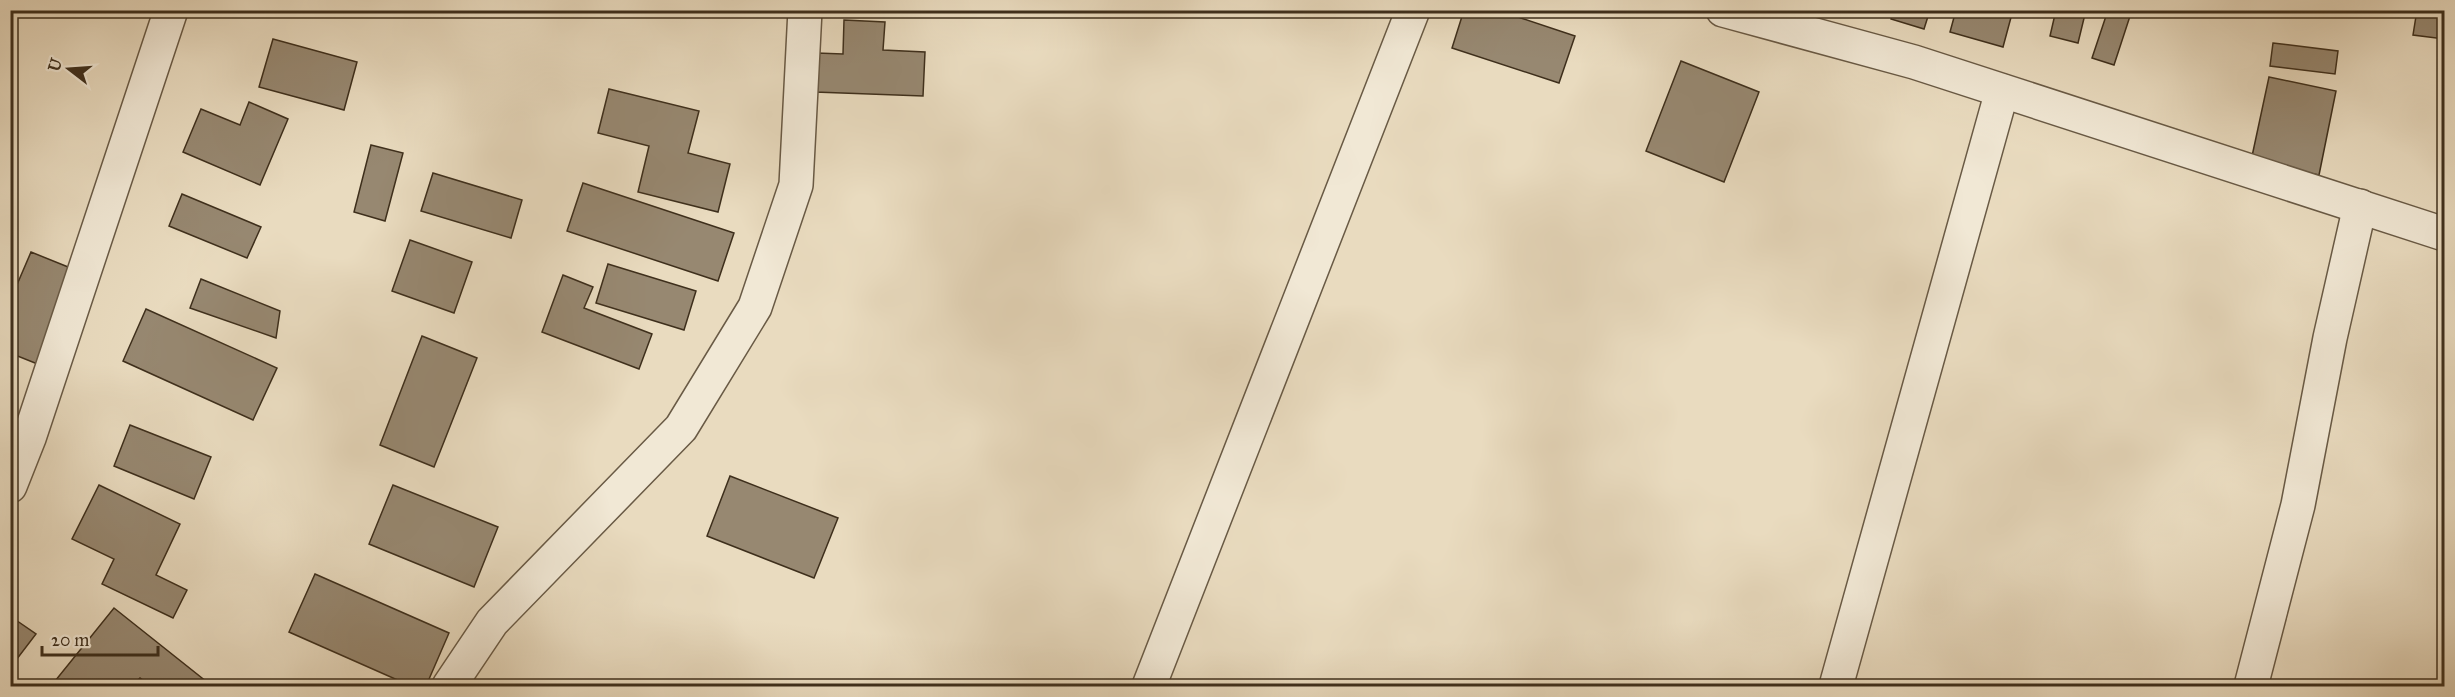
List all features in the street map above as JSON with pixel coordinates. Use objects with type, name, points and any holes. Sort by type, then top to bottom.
[{"type":"street","points":[[10,486],[29,438],[171,10]]},
{"type":"street","points":[[449,687],[492,622],[681,428],[755,308],[796,185],[805,10]]},
{"type":"street","points":[[1149,687],[1413,10]]},
{"type":"street","points":[[1723,10],[1914,62],[2445,234]]},
{"type":"street","points":[[1836,687],[2002,91]]},
{"type":"street","points":[[2251,687],[2298,505],[2330,338],[2360,206]]},
{"type":"building","points":[[619,10],[656,10],[655,17]]},
{"type":"building","points":[[670,10],[736,10],[736,11],[670,12]]},
{"type":"building","points":[[1464,10],[1497,10],[1575,36],[1559,83],[1452,48]]},
{"type":"building","points":[[1893,10],[1930,10],[1924,29],[1891,19]]},
{"type":"building","points":[[1956,10],[2013,10],[2003,47],[1950,32]]},
{"type":"building","points":[[2056,10],[2086,10],[2078,43],[2050,36]]},
{"type":"building","points":[[2108,10],[2132,10],[2114,65],[2092,58]]},
{"type":"building","points":[[2417,10],[2444,10],[2444,39],[2413,35]]},
{"type":"building","points":[[844,20],[885,22],[883,50],[925,52],[923,96],[815,92],[817,53],[843,54]]},
{"type":"building","points":[[273,39],[357,62],[344,110],[259,87]]},
{"type":"building","points":[[2273,43],[2338,51],[2335,74],[2270,66]]},
{"type":"building","points":[[1681,61],[1759,92],[1724,182],[1646,151]]},
{"type":"building","points":[[2269,77],[2336,91],[2319,175],[2251,161]]},
{"type":"building","points":[[609,89],[699,111],[688,153],[730,164],[718,212],[638,192],[649,146],[598,133]]},
{"type":"building","points":[[249,102],[288,119],[260,185],[183,152],[201,109],[240,125]]},
{"type":"building","points":[[371,145],[403,153],[385,221],[354,212]]},
{"type":"building","points":[[433,173],[522,200],[511,238],[421,211]]},
{"type":"building","points":[[583,183],[734,233],[718,281],[567,231]]},
{"type":"building","points":[[182,194],[261,227],[247,258],[169,226]]},
{"type":"building","points":[[410,240],[472,262],[454,313],[392,291]]},
{"type":"building","points":[[31,252],[78,271],[40,365],[10,353],[10,301]]},
{"type":"building","points":[[608,264],[696,291],[684,330],[596,303]]},
{"type":"building","points":[[563,275],[593,287],[584,308],[652,334],[639,369],[542,332]]},
{"type":"building","points":[[201,279],[280,311],[276,338],[190,308]]},
{"type":"building","points":[[146,309],[277,368],[253,420],[123,361]]},
{"type":"building","points":[[422,336],[477,358],[434,467],[380,445]]},
{"type":"building","points":[[130,425],[211,457],[194,499],[114,466]]},
{"type":"building","points":[[730,476],[838,518],[814,578],[707,536]]},
{"type":"building","points":[[99,485],[180,524],[156,575],[187,590],[173,618],[102,584],[114,559],[72,539]]},
{"type":"building","points":[[393,485],[498,527],[474,587],[369,544]]},
{"type":"building","points":[[315,574],[449,633],[426,686],[411,686],[289,632]]},
{"type":"building","points":[[114,608],[212,686],[151,686],[140,678],[132,686],[51,686]]},
{"type":"building","points":[[10,616],[36,634],[10,668]]}]
